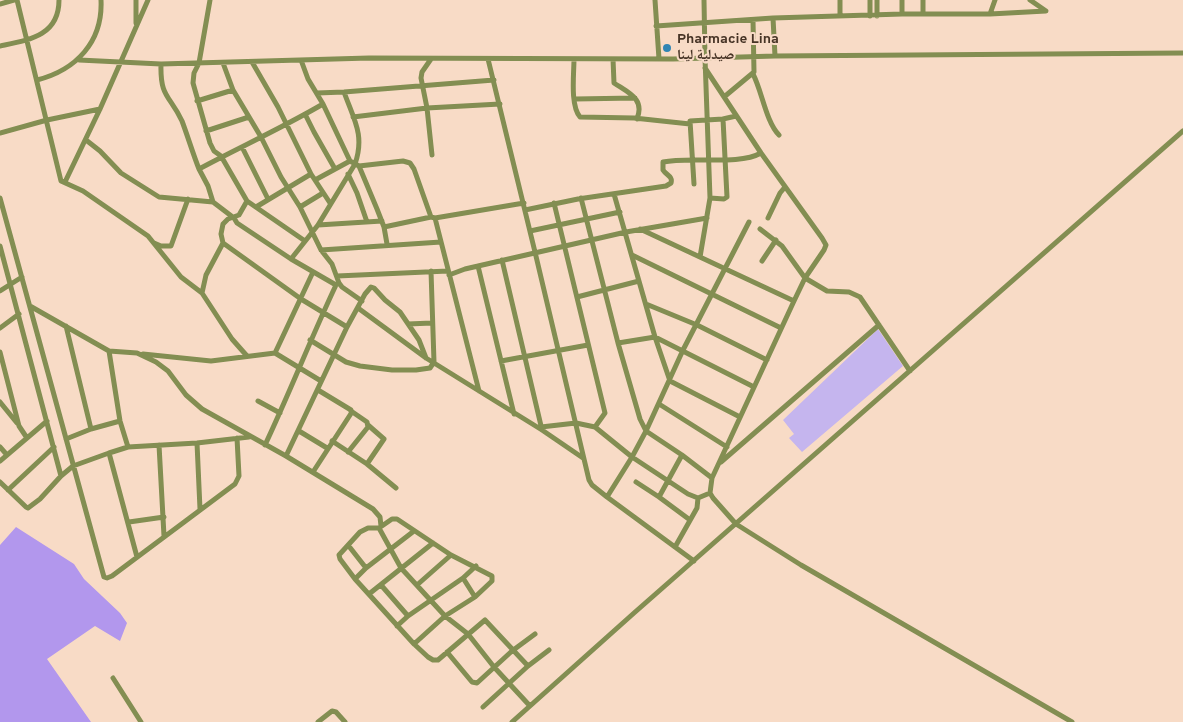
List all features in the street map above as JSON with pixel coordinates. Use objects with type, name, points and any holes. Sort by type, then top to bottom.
[{"type":"street","points":[[0,4],[16,0],[61,181],[100,202],[148,236],[181,277],[202,293],[232,338],[247,356]]},
{"type":"street","points":[[0,46],[27,41],[49,30],[58,14],[59,0]]},
{"type":"street","points":[[37,80],[55,74],[79,60],[97,32],[102,10],[101,0]]},
{"type":"street","points":[[136,0],[136,26]]},
{"type":"street","points":[[65,182],[86,140],[148,0]]},
{"type":"street","points":[[210,0],[199,63],[192,83],[212,147],[221,156],[247,201],[305,241]]},
{"type":"street","points":[[655,0],[659,59]]},
{"type":"street","points":[[700,258],[710,198],[704,0]]},
{"type":"street","points":[[840,0],[840,16]]},
{"type":"street","points":[[870,0],[870,16]]},
{"type":"street","points":[[877,0],[877,16]]},
{"type":"street","points":[[902,0],[902,14]]},
{"type":"street","points":[[923,0],[923,14]]},
{"type":"street","points":[[990,14],[995,0]]},
{"type":"street","points":[[656,26],[773,18],[902,14],[990,14],[1024,12],[1046,10],[1030,0],[1024,12]]},
{"type":"street","points":[[773,18],[775,56]]},
{"type":"street","points":[[724,97],[753,74],[755,68],[753,20]]},
{"type":"street","points":[[79,60],[161,64],[369,58],[659,59],[775,56],[1183,53]]},
{"type":"street","points":[[574,58],[574,98],[576,112],[580,117],[637,119],[690,124]]},
{"type":"street","points":[[431,59],[421,75],[432,155]]},
{"type":"street","points":[[488,59],[536,252],[589,480],[592,485],[694,561]]},
{"type":"street","points":[[613,59],[614,83],[636,98],[640,107],[637,119]]},
{"type":"street","points":[[301,60],[308,78],[354,164],[383,224],[386,244]]},
{"type":"street","points":[[252,62],[278,108],[311,174],[330,204]]},
{"type":"street","points":[[223,63],[233,90],[300,207],[320,250],[332,264],[338,284],[310,340],[300,368],[288,390],[280,413],[264,445]]},
{"type":"street","points":[[161,64],[161,85],[163,91],[179,116],[213,202]]},
{"type":"street","points":[[705,68],[761,153],[826,245],[805,278],[781,328],[712,478],[710,493],[717,504],[736,524],[801,565],[1072,722]]},
{"type":"street","points":[[753,74],[760,88],[770,121],[779,135]]},
{"type":"street","points":[[317,93],[494,80]]},
{"type":"street","points":[[197,101],[233,90]]},
{"type":"street","points":[[291,259],[318,226],[359,153],[360,140],[358,131],[344,92]]},
{"type":"street","points":[[574,98],[636,98]]},
{"type":"street","points":[[200,169],[221,156],[286,125],[323,104]]},
{"type":"street","points":[[353,117],[427,108],[500,104]]},
{"type":"street","points":[[0,132],[100,109]]},
{"type":"street","points":[[306,114],[335,169]]},
{"type":"street","points":[[694,184],[690,121],[693,119],[723,119],[736,116]]},
{"type":"street","points":[[206,131],[249,117]]},
{"type":"street","points":[[710,198],[724,199],[727,197],[723,119]]},
{"type":"street","points":[[512,722],[1183,130]]},
{"type":"street","points":[[86,140],[121,173],[159,197],[213,202],[234,218],[237,223],[291,259],[338,284],[362,301]]},
{"type":"street","points":[[242,147],[268,199]]},
{"type":"street","points":[[525,210],[581,198],[661,187],[671,183],[672,178],[663,170],[663,162],[693,159],[751,159],[761,153]]},
{"type":"street","points":[[315,180],[335,169],[354,164],[403,161],[410,164],[414,169],[441,242],[478,391]]},
{"type":"street","points":[[256,207],[311,174]]},
{"type":"street","points":[[348,174],[367,222]]},
{"type":"street","points":[[768,218],[785,187]]},
{"type":"street","points":[[300,207],[323,193]]},
{"type":"street","points":[[614,194],[655,337],[670,381],[740,417]]},
{"type":"street","points":[[0,198],[104,576],[108,578],[112,576],[238,480],[237,438]]},
{"type":"street","points":[[581,198],[618,343],[640,419],[646,431],[712,478]]},
{"type":"street","points":[[154,243],[162,246],[171,246],[188,200]]},
{"type":"street","points":[[202,293],[206,275],[223,243],[221,234],[223,224],[239,215],[247,201]]},
{"type":"street","points":[[318,226],[367,222],[383,224],[524,203]]},
{"type":"street","points":[[554,203],[605,413],[595,427]]},
{"type":"street","points":[[530,231],[620,212]]},
{"type":"street","points":[[337,276],[431,271],[449,273],[593,239],[707,218]]},
{"type":"street","points":[[608,497],[646,431],[683,350],[749,222]]},
{"type":"street","points":[[640,229],[794,301]]},
{"type":"street","points":[[760,229],[782,246],[805,278],[827,291],[849,292],[857,296],[879,324],[910,371]]},
{"type":"street","points":[[762,261],[776,240]]},
{"type":"street","points":[[320,250],[386,244],[441,242]]},
{"type":"street","points":[[223,243],[301,299],[347,327]]},
{"type":"street","points":[[0,246],[61,476]]},
{"type":"street","points":[[632,256],[781,328]]},
{"type":"street","points":[[502,260],[542,429]]},
{"type":"street","points":[[478,266],[514,414]]},
{"type":"street","points":[[310,340],[346,362],[375,368],[416,370],[430,368],[434,362],[431,271]]},
{"type":"street","points":[[275,353],[313,272]]},
{"type":"street","points":[[0,292],[22,278]]},
{"type":"street","points":[[576,297],[639,281]]},
{"type":"street","points":[[286,456],[347,327],[371,287],[400,312],[419,340],[426,358]]},
{"type":"street","points":[[646,304],[697,325],[767,360]]},
{"type":"street","points":[[30,306],[109,351],[211,361],[275,353],[321,382]]},
{"type":"street","points":[[358,308],[426,358],[514,414],[542,429],[583,458]]},
{"type":"street","points":[[0,328],[19,314]]},
{"type":"street","points":[[408,324],[432,323]]},
{"type":"street","points":[[719,464],[879,324]]},
{"type":"street","points":[[66,326],[91,429]]},
{"type":"street","points":[[618,343],[655,337],[754,387]]},
{"type":"street","points":[[501,361],[588,345]]},
{"type":"street","points":[[109,351],[120,421],[128,447]]},
{"type":"street","points":[[0,352],[19,426]]},
{"type":"street","points":[[137,353],[156,362],[168,371],[186,395],[202,409],[286,456],[373,509],[380,517],[380,527],[401,568],[445,616],[468,634],[494,667],[530,706]]},
{"type":"street","points":[[318,390],[367,422],[384,438],[367,464]]},
{"type":"street","points":[[258,401],[280,413]]},
{"type":"street","points":[[0,402],[27,438]]},
{"type":"street","points":[[659,404],[727,447]]},
{"type":"street","points":[[313,472],[351,414],[351,411]]},
{"type":"street","points":[[0,461],[47,421]]},
{"type":"street","points":[[66,439],[91,429],[120,421]]},
{"type":"street","points":[[542,429],[576,423],[595,427],[632,457],[688,494],[698,498],[710,493]]},
{"type":"street","points":[[348,452],[367,429],[368,425]]},
{"type":"street","points":[[299,431],[327,448]]},
{"type":"street","points":[[0,482],[26,507],[30,507],[73,466],[109,453],[128,447],[249,436]]},
{"type":"street","points":[[332,441],[367,464],[396,488]]},
{"type":"street","points":[[197,442],[200,509]]},
{"type":"street","points":[[159,445],[164,536]]},
{"type":"street","points":[[0,447],[6,455]]},
{"type":"street","points":[[8,490],[54,447]]},
{"type":"street","points":[[109,453],[137,556]]},
{"type":"street","points":[[659,497],[682,455]]},
{"type":"street","points":[[636,482],[690,520]]},
{"type":"street","points":[[675,547],[698,504],[698,498]]},
{"type":"street","points":[[129,522],[164,517]]},
{"type":"street","points":[[414,644],[445,616],[475,596],[493,578],[476,566],[451,555],[396,519],[392,519],[380,527],[364,530],[348,545],[339,558],[397,626],[414,644],[428,657],[436,661],[483,620],[487,620],[528,666]]},
{"type":"street","points":[[355,579],[366,568],[414,531]]},
{"type":"street","points":[[369,594],[433,543]]},
{"type":"street","points":[[348,545],[366,568]]},
{"type":"street","points":[[417,586],[451,555]]},
{"type":"street","points":[[397,626],[429,600],[463,578],[476,566]]},
{"type":"street","points":[[463,578],[475,596]]},
{"type":"street","points":[[380,585],[408,616]]},
{"type":"street","points":[[447,652],[474,683],[477,683],[512,650],[535,634]]},
{"type":"street","points":[[483,707],[528,666],[549,650]]},
{"type":"street","points":[[113,678],[141,722]]},
{"type":"street","points":[[318,722],[332,711],[336,712],[345,722]]},
{"type":"shaded area","points":[[878,329],[903,366],[802,452],[789,438],[794,434],[783,420]]},
{"type":"shaded area","points":[[16,527],[74,564],[84,579],[120,613],[127,623],[120,641],[95,626],[47,659],[91,722],[0,722],[0,545]]},
{"type":"place","name":"Pharmacie Lina صيدلية لينا","points":[[667,48]]}]
